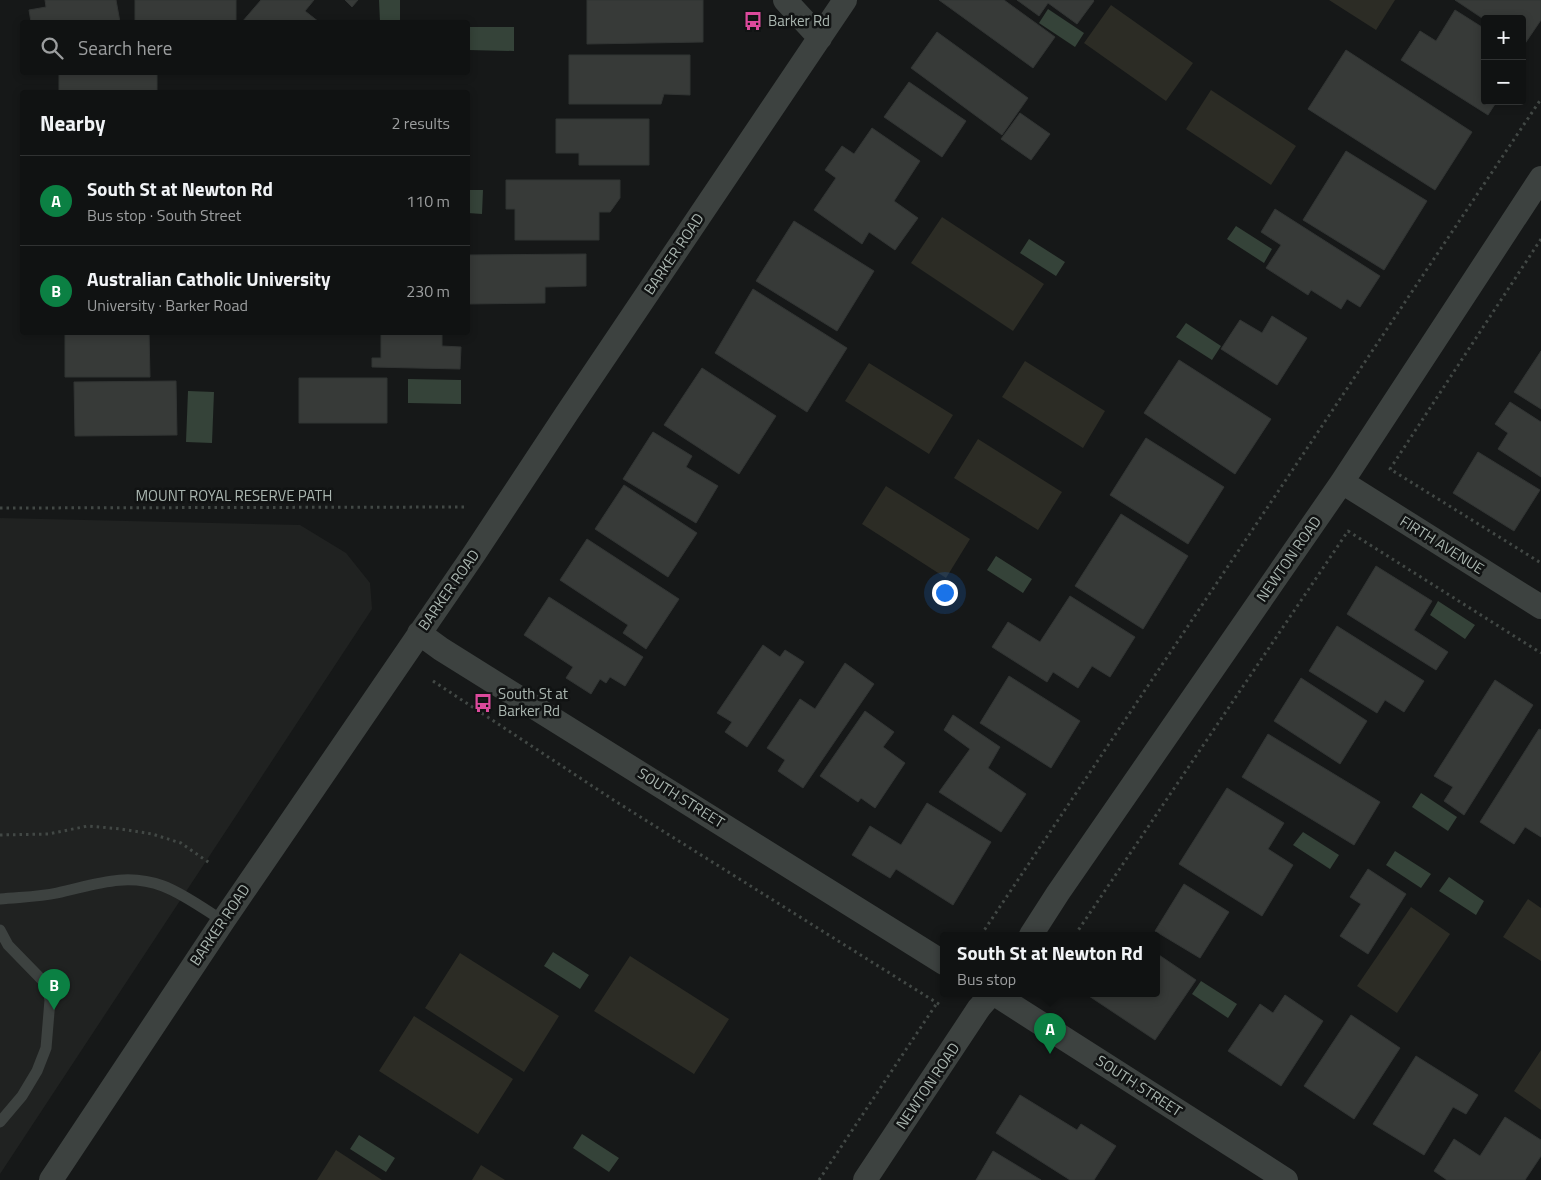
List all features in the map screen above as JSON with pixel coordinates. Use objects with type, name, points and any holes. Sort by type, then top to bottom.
[{"type":"street","points":[[785,0],[820,38]]},
{"type":"street","name":"BARKER ROAD","points":[[51,1180],[223,921],[474,554],[572,404],[845,0]]},
{"type":"street","name":"NEWTON ROAD","points":[[1033,932],[1064,884],[1342,482],[1541,178]]},
{"type":"street","name":"FIRTH AVENUE","points":[[1342,482],[1541,607]]},
{"type":"street","name":"SOUTH STREET","points":[[419,633],[451,655],[940,960]]},
{"type":"street","name":"NEWTON ROAD","points":[[864,1180],[979,1008],[989,997]]},
{"type":"street","name":"SOUTH STREET","points":[[998,997],[1286,1180]]},
{"type":"lane","points":[[0,899],[56,894],[111,880],[135,881],[162,886],[188,899],[223,921]]},
{"type":"lane","points":[[0,930],[8,945],[19,958],[34,970],[46,984],[50,1000],[46,1048],[37,1072],[22,1096],[0,1122]]},
{"type":"path","points":[[982,932],[1541,99]]},
{"type":"path","points":[[1541,239],[1390,469],[1541,563]]},
{"type":"path","name":"MOUNT ROYAL RESERVE PATH","points":[[0,508],[468,507]]},
{"type":"path","points":[[1077,932],[1348,532],[1541,654]]},
{"type":"path","points":[[433,681],[614,801],[942,1006]]},
{"type":"path","points":[[0,836],[48,834],[88,826],[121,829],[152,834],[181,843],[211,864]]},
{"type":"path","points":[[819,1180],[937,1003]]},
{"type":"shaded area","points":[[379,0],[400,0],[400,20],[380,20]]},
{"type":"shaded area","points":[[1329,0],[1395,0],[1376,30]]},
{"type":"shaded area","points":[[1111,5],[1193,63],[1166,101],[1084,43]]},
{"type":"shaded area","points":[[1048,9],[1084,33],[1075,47],[1039,23]]},
{"type":"shaded area","points":[[470,27],[514,27],[514,51],[470,50]]},
{"type":"shaded area","points":[[1211,90],[1296,146],[1271,185],[1186,129]]},
{"type":"shaded area","points":[[470,190],[483,190],[482,214],[470,213]]},
{"type":"shaded area","points":[[942,217],[1044,284],[1013,331],[911,263]]},
{"type":"shaded area","points":[[1236,226],[1272,249],[1264,263],[1227,239]]},
{"type":"shaded area","points":[[1029,239],[1065,262],[1056,276],[1020,253]]},
{"type":"shaded area","points":[[1186,323],[1221,346],[1212,360],[1176,337]]},
{"type":"shaded area","points":[[1025,361],[1105,411],[1083,448],[1002,397]]},
{"type":"shaded area","points":[[869,363],[953,415],[929,454],[845,401]]},
{"type":"shaded area","points":[[408,379],[461,380],[461,404],[408,403]]},
{"type":"shaded area","points":[[188,391],[214,392],[212,443],[186,442]]},
{"type":"shaded area","points":[[978,439],[1062,492],[1038,530],[954,478]]},
{"type":"shaded area","points":[[886,486],[970,539],[946,578],[862,524]]},
{"type":"shaded area","points":[[0,518],[300,525],[346,553],[370,583],[372,609],[0,1174]]},
{"type":"shaded area","points":[[996,556],[1032,579],[1023,593],[987,570]]},
{"type":"shaded area","points":[[1438,601],[1475,625],[1465,639],[1430,615]]},
{"type":"shaded area","points":[[1421,793],[1457,817],[1448,831],[1412,807]]},
{"type":"shaded area","points":[[1303,832],[1339,855],[1330,869],[1293,845]]},
{"type":"shaded area","points":[[1395,851],[1431,874],[1421,888],[1386,865]]},
{"type":"shaded area","points":[[1449,877],[1484,901],[1476,915],[1439,891]]},
{"type":"shaded area","points":[[1528,899],[1541,908],[1541,961],[1503,937]]},
{"type":"shaded area","points":[[1411,907],[1450,934],[1397,1013],[1357,986]]},
{"type":"shaded area","points":[[553,952],[589,975],[580,989],[544,966]]},
{"type":"shaded area","points":[[460,953],[559,1016],[524,1072],[425,1008]]},
{"type":"shaded area","points":[[630,956],[729,1019],[694,1074],[594,1011]]},
{"type":"shaded area","points":[[1201,981],[1237,1004],[1228,1018],[1192,994]]},
{"type":"shaded area","points":[[414,1016],[513,1079],[478,1134],[379,1071]]},
{"type":"shaded area","points":[[1541,1050],[1541,1110],[1514,1091]]},
{"type":"shaded area","points":[[582,1134],[619,1158],[609,1172],[573,1148]]},
{"type":"shaded area","points":[[359,1135],[395,1158],[386,1172],[350,1149]]},
{"type":"shaded area","points":[[336,1150],[382,1180],[317,1180]]},
{"type":"shaded area","points":[[481,1165],[505,1180],[472,1180]]},
{"type":"building","points":[[45,0],[116,0],[120,20],[31,20],[29,10],[46,7]]},
{"type":"building","points":[[135,0],[236,0],[236,20],[135,20]]},
{"type":"building","points":[[261,0],[314,0],[305,11],[316,20],[244,20]]},
{"type":"building","points":[[345,0],[358,0],[352,7]]},
{"type":"building","points":[[587,0],[703,0],[703,42],[587,44]]},
{"type":"building","points":[[939,0],[1004,0],[1055,37],[1033,68]]},
{"type":"building","points":[[1017,0],[1094,1],[1077,24],[1048,3],[1039,16]]},
{"type":"building","points":[[1455,0],[1541,0],[1541,20],[1526,42],[1526,15],[1481,15],[1481,17]]},
{"type":"building","points":[[1455,10],[1481,26],[1481,105],[1494,105],[1488,115],[1401,60],[1420,31],[1436,41]]},
{"type":"building","points":[[937,32],[1028,98],[1002,135],[911,68]]},
{"type":"building","points":[[1346,50],[1472,132],[1435,190],[1308,109]]},
{"type":"building","points":[[569,55],[690,55],[690,95],[664,94],[661,104],[569,104]]},
{"type":"building","points":[[59,75],[157,75],[157,90],[59,90]]},
{"type":"building","points":[[909,82],[966,121],[942,157],[884,117]]},
{"type":"building","points":[[1020,113],[1050,134],[1031,160],[1001,139]]},
{"type":"building","points":[[556,119],[649,119],[649,165],[579,165],[579,153],[556,153]]},
{"type":"building","points":[[872,128],[920,161],[894,201],[918,218],[895,250],[869,232],[862,244],[814,210],[836,178],[825,170],[842,146],[854,154]]},
{"type":"building","points":[[1346,151],[1427,201],[1384,270],[1303,220]]},
{"type":"building","points":[[506,180],[620,180],[620,198],[610,212],[599,212],[599,240],[515,240],[515,209],[506,209]]},
{"type":"building","points":[[1275,209],[1380,276],[1360,307],[1347,299],[1341,309],[1311,290],[1308,295],[1266,268],[1281,245],[1261,232]]},
{"type":"building","points":[[794,221],[874,271],[837,331],[756,281]]},
{"type":"building","points":[[586,254],[586,286],[545,287],[545,303],[470,304],[470,255]]},
{"type":"building","points":[[753,289],[847,348],[807,412],[715,353]]},
{"type":"building","points":[[1272,316],[1307,338],[1277,385],[1221,349],[1240,320],[1262,333]]},
{"type":"building","points":[[65,335],[149,335],[150,377],[65,377]]},
{"type":"building","points":[[381,335],[442,335],[442,346],[461,347],[460,369],[372,367],[372,358],[381,358]]},
{"type":"building","points":[[1541,351],[1541,409],[1514,392]]},
{"type":"building","points":[[1179,360],[1271,419],[1235,474],[1144,413]]},
{"type":"building","points":[[702,368],[776,416],[739,474],[664,425]]},
{"type":"building","points":[[299,378],[387,378],[387,423],[299,423]]},
{"type":"building","points":[[176,381],[177,435],[75,436],[74,382]]},
{"type":"building","points":[[1510,402],[1541,422],[1541,477],[1498,449],[1508,433],[1495,424]]},
{"type":"building","points":[[653,432],[692,456],[686,467],[718,486],[696,523],[623,479]]},
{"type":"building","points":[[1146,438],[1224,487],[1188,544],[1110,495]]},
{"type":"building","points":[[1478,452],[1540,490],[1514,531],[1453,493]]},
{"type":"building","points":[[624,485],[697,533],[668,577],[595,529]]},
{"type":"building","points":[[1121,514],[1188,556],[1143,629],[1075,586]]},
{"type":"building","points":[[587,539],[679,599],[646,649],[623,633],[628,625],[560,580]]},
{"type":"building","points":[[1376,566],[1432,601],[1414,630],[1448,652],[1436,670],[1347,614]]},
{"type":"building","points":[[1070,596],[1135,637],[1110,677],[1092,666],[1078,688],[1053,672],[1047,682],[992,647],[1008,622],[1040,642]]},
{"type":"building","points":[[549,597],[643,657],[625,686],[610,677],[606,683],[600,679],[591,694],[566,678],[573,667],[524,635]]},
{"type":"building","points":[[1337,626],[1424,681],[1404,712],[1385,700],[1377,713],[1309,671]]},
{"type":"building","points":[[763,645],[780,657],[785,650],[804,662],[747,747],[725,732],[732,722],[717,713]]},
{"type":"building","points":[[845,663],[874,684],[803,788],[778,771],[785,760],[767,748],[800,699],[815,709]]},
{"type":"building","points":[[1009,676],[1080,721],[1051,768],[980,723]]},
{"type":"building","points":[[1301,678],[1367,721],[1340,764],[1274,721]]},
{"type":"building","points":[[1495,680],[1533,705],[1464,815],[1444,801],[1453,787],[1434,776]]},
{"type":"building","points":[[865,711],[894,732],[883,747],[905,763],[875,808],[861,798],[858,802],[820,776]]},
{"type":"building","points":[[953,715],[1000,747],[988,768],[1026,794],[1001,832],[939,792],[970,749],[944,730]]},
{"type":"building","points":[[1539,729],[1541,730],[1541,837],[1525,827],[1514,844],[1480,822]]},
{"type":"building","points":[[1268,734],[1380,802],[1354,845],[1242,777]]},
{"type":"building","points":[[1227,788],[1284,823],[1268,849],[1293,865],[1262,916],[1179,864]]},
{"type":"building","points":[[927,803],[991,842],[953,905],[896,869],[890,878],[852,855],[870,826],[901,845]]},
{"type":"building","points":[[1368,869],[1406,894],[1368,954],[1340,936],[1361,904],[1350,897]]},
{"type":"building","points":[[1184,884],[1229,912],[1200,958],[1160,934],[1160,932],[1155,931]]},
{"type":"building","points":[[1160,956],[1196,980],[1155,1040],[1090,997],[1160,997]]},
{"type":"building","points":[[1285,995],[1323,1021],[1281,1086],[1228,1051],[1260,1004],[1273,1013]]},
{"type":"building","points":[[1351,1015],[1400,1048],[1354,1119],[1304,1086]]},
{"type":"building","points":[[1416,1056],[1478,1095],[1466,1114],[1453,1107],[1424,1155],[1373,1124]]},
{"type":"building","points":[[1020,1095],[1077,1130],[1081,1124],[1116,1146],[1094,1180],[1070,1180],[996,1133]]},
{"type":"building","points":[[1505,1117],[1541,1140],[1541,1156],[1525,1180],[1447,1180],[1434,1171],[1454,1139],[1480,1156]]},
{"type":"building","points":[[993,1151],[1041,1180],[976,1180]]},
{"type":"place","name":"Barker Rd","points":[[753,21]]},
{"type":"place","name":"South St at Barker Rd","points":[[483,703]]},
{"type":"place","name":"Australian Catholic University","points":[[54,1010]]},
{"type":"place","name":"South St at Newton Rd","points":[[1050,1054]]}]
